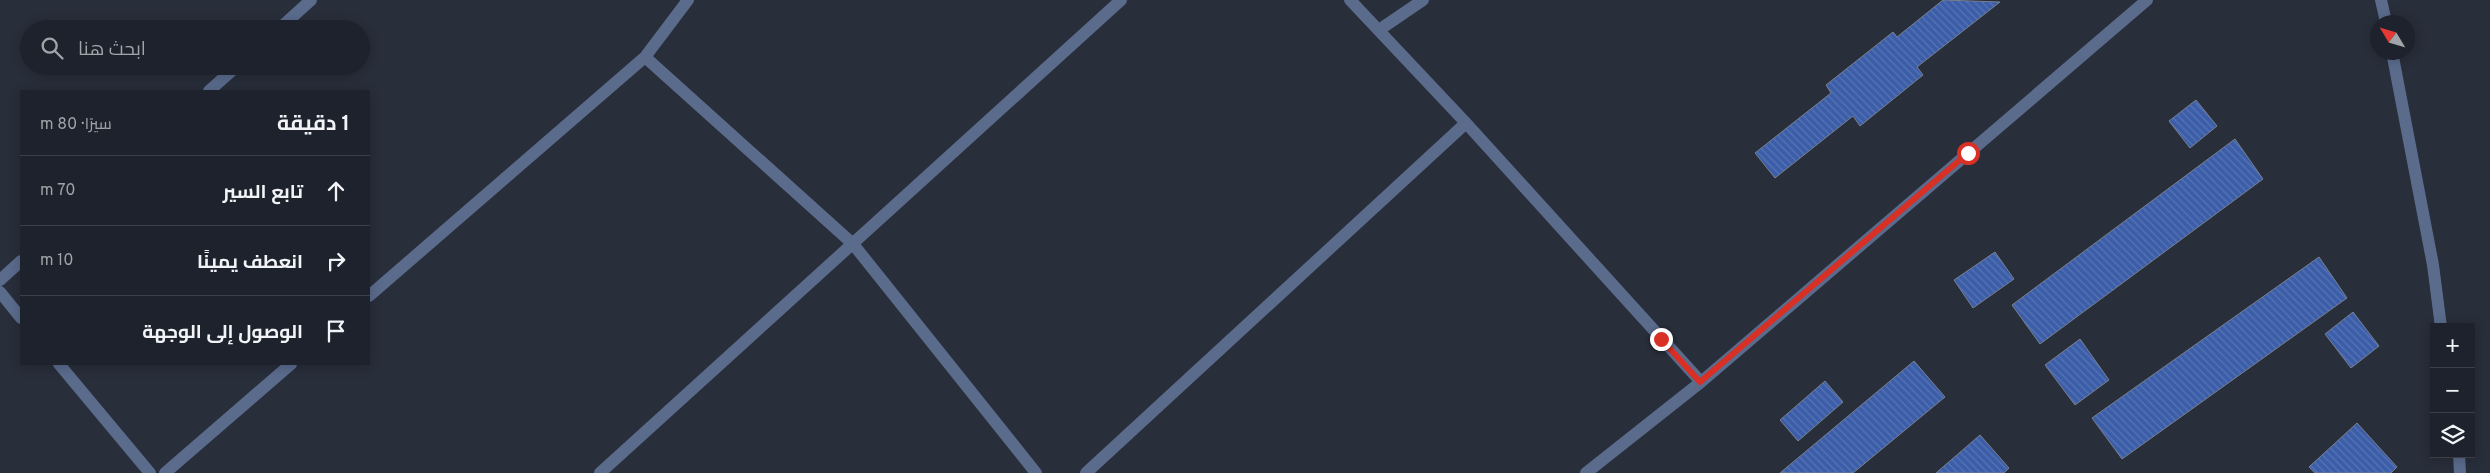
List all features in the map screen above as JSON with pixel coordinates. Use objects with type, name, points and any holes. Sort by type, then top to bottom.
[{"type":"street","points":[[370,295],[645,57],[688,0]]},
{"type":"street","points":[[608,471],[853,244],[1121,0]]},
{"type":"street","points":[[1350,0],[1466,123],[1700,382]]},
{"type":"street","points":[[1379,30],[1423,0]]},
{"type":"street","points":[[1586,473],[1700,382],[2147,0]]},
{"type":"street","points":[[2381,0],[2384,15]]},
{"type":"street","points":[[287,20],[303,3]]},
{"type":"street","points":[[645,57],[853,244],[1036,473]]},
{"type":"street","points":[[2394,60],[2433,265],[2440,323]]},
{"type":"street","points":[[210,90],[227,75]]},
{"type":"street","points":[[1086,473],[1466,123]]},
{"type":"street","points":[[0,280],[20,262]]},
{"type":"street","points":[[0,292],[20,317]]},
{"type":"street","points":[[60,365],[150,473]]},
{"type":"street","points":[[165,473],[290,365]]},
{"type":"street","points":[[2459,458],[2460,473]]},
{"type":"building","points":[[1943,0],[2000,2],[1917,67],[1923,75],[1860,126],[1853,116],[1775,178],[1755,153],[1831,93],[1826,85],[1893,32],[1897,37]]},
{"type":"building","points":[[2196,100],[2217,126],[2190,148],[2169,121]]},
{"type":"building","points":[[2235,139],[2263,179],[2040,344],[2012,305]]},
{"type":"building","points":[[1995,252],[2014,279],[1973,308],[1954,280]]},
{"type":"building","points":[[2319,257],[2347,298],[2122,459],[2092,418]]},
{"type":"building","points":[[2353,312],[2379,346],[2351,368],[2325,334]]},
{"type":"building","points":[[2080,339],[2109,380],[2075,405],[2045,365]]},
{"type":"building","points":[[1914,361],[1945,397],[1853,473],[1780,473]]},
{"type":"building","points":[[1825,381],[1843,402],[1798,441],[1780,420]]},
{"type":"building","points":[[2357,423],[2397,467],[2391,473],[2315,473],[2309,467]]},
{"type":"building","points":[[1980,435],[2009,468],[2004,473],[1936,473]]},
{"type":"route","points":[[1661,339],[1700,382],[1968,153]]}]
